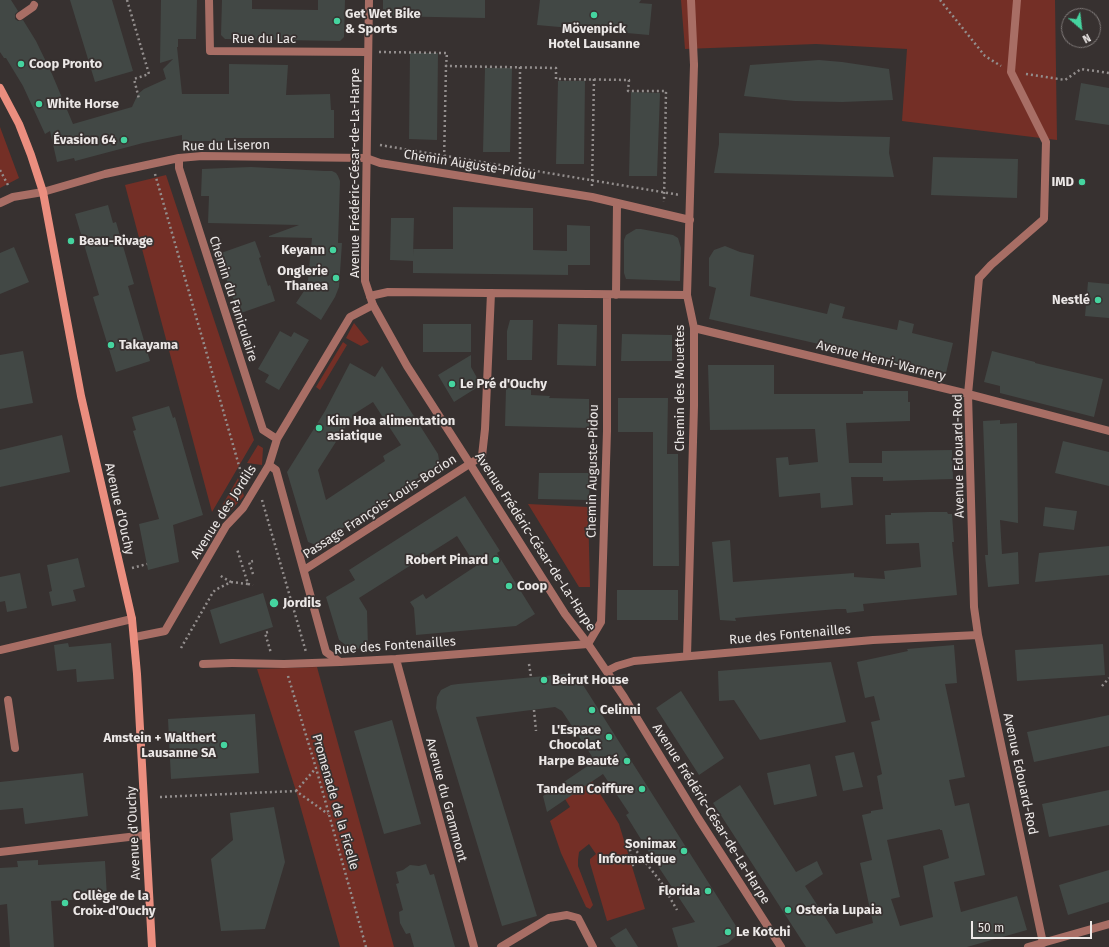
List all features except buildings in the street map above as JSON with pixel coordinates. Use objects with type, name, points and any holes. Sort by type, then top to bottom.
[{"type":"main road","name":"Avenue d'Ouchy","points":[[0,88],[18,124],[31,155],[43,192],[81,396],[132,619],[135,638],[152,947]]},
{"type":"street","name":"Rue du Lac","points":[[209,0],[210,51],[368,52]]},
{"type":"street","name":"Avenue Frédéric-César-de-La-Harpe","points":[[369,0],[365,268],[366,281],[373,305],[407,366],[565,614],[607,671],[698,818],[781,947]]},
{"type":"street","name":"Chemin des Mouettes","points":[[688,656],[694,406],[694,328],[687,295],[694,65],[691,0]]},
{"type":"street","name":"Avenue Edouard-Rod","points":[[1017,0],[1011,72],[1046,142],[1044,219],[979,278],[968,394],[974,602],[978,635],[1043,942]]},
{"type":"street","points":[[20,16],[34,5]]},
{"type":"street","name":"Rue du Liseron","points":[[0,203],[13,197],[43,192],[105,174],[179,158],[202,156],[366,158]]},
{"type":"street","name":"Chemin du Funiculaire","points":[[179,158],[179,168],[263,430],[277,440]]},
{"type":"street","name":"Chemin Auguste-Pidou","points":[[366,158],[380,163],[444,174],[592,196],[690,220]]},
{"type":"street","points":[[616,295],[617,203]]},
{"type":"street","points":[[370,296],[388,292],[687,295]]},
{"type":"street","points":[[470,464],[482,456],[485,429],[491,293]]},
{"type":"street","name":"Chemin Auguste-Pidou","points":[[588,644],[601,622],[607,431],[607,295]]},
{"type":"street","name":"Avenue des Jordils","points":[[135,638],[165,631],[226,526],[243,508],[269,465],[277,440],[350,317],[373,305]]},
{"type":"street","name":"Avenue Henri-Warnery","points":[[694,328],[968,394],[1109,431]]},
{"type":"street","name":"Passage François-Louis-Bocion","points":[[304,570],[470,464]]},
{"type":"street","points":[[269,465],[276,470],[326,652],[340,662]]},
{"type":"street","points":[[0,650],[132,619]]},
{"type":"street","name":"Rue des Fontenailles","points":[[607,671],[617,666],[634,661],[873,640],[978,635]]},
{"type":"street","name":"Rue des Fontenailles","points":[[203,664],[340,662],[588,644]]},
{"type":"street","name":"Avenue du Grammont","points":[[396,659],[474,947]]},
{"type":"street","points":[[8,700],[15,748]]},
{"type":"street","points":[[0,852],[146,835]]},
{"type":"street","points":[[501,947],[549,918],[567,915],[578,918],[593,947]]},
{"type":"street","points":[[1028,947],[1109,924]]},
{"type":"path","points":[[127,0],[148,74],[134,79],[139,99]]},
{"type":"path","points":[[368,52],[447,52],[444,174]]},
{"type":"path","points":[[446,66],[556,68],[556,78],[629,80],[628,91],[666,91],[664,214]]},
{"type":"path","points":[[520,67],[520,185]]},
{"type":"path","points":[[592,196],[594,79]]},
{"type":"path","points":[[380,145],[691,197]]},
{"type":"path","points":[[153,163],[249,498]]},
{"type":"path","points":[[0,170],[10,190]]},
{"type":"path","points":[[260,496],[289,601],[305,649]]},
{"type":"path","points":[[236,549],[248,584]]},
{"type":"path","points":[[253,561],[249,562],[253,574]]},
{"type":"path","points":[[219,575],[231,582],[253,585]]},
{"type":"path","points":[[181,648],[212,594],[216,590],[231,582]]},
{"type":"path","points":[[268,632],[265,633],[273,658]]},
{"type":"path","name":"Promenade de la Ficelle","points":[[284,664],[316,768],[366,947]]},
{"type":"path","points":[[529,664],[531,677]]},
{"type":"path","points":[[1102,686],[1109,678]]},
{"type":"path","points":[[534,710],[536,731]]},
{"type":"path","points":[[296,791],[316,768]]},
{"type":"path","points":[[160,797],[296,791],[328,814]]},
{"type":"path","points":[[632,865],[630,850],[634,848],[661,882],[677,910]]},
{"type":"shaded area","points":[[681,0],[1055,0],[1057,140],[902,121],[907,49],[816,44],[685,49]]},
{"type":"shaded area","points":[[0,127],[19,178],[0,188]]},
{"type":"shaded area","points":[[166,175],[254,440],[212,512],[125,185]]},
{"type":"shaded area","points":[[354,323],[369,342],[361,346],[346,338]]},
{"type":"shaded area","points":[[343,342],[347,345],[320,390],[316,387]]},
{"type":"shaded area","points":[[258,445],[263,448],[262,465],[247,463]]},
{"type":"shaded area","points":[[238,478],[244,496],[226,516],[219,511]]},
{"type":"shaded area","points":[[528,504],[588,507],[590,587],[579,587]]},
{"type":"shaded area","points":[[317,667],[394,947],[340,947],[296,791],[257,669]]},
{"type":"shaded area","points":[[592,781],[619,824],[645,909],[607,921],[590,863],[590,859],[596,854],[589,844],[579,852],[578,860],[578,866],[593,905],[590,909],[586,907],[561,853],[550,821],[570,807],[565,799]]},
{"type":"place","name":"Mövenpick Hotel Lausanne","points":[[594,15]]},
{"type":"place","name":"Get Wet Bike & Sports","points":[[337,21]]},
{"type":"place","name":"Coop Pronto","points":[[21,64]]},
{"type":"place","name":"White Horse","points":[[39,104]]},
{"type":"place","name":"Évasion 64","points":[[124,140]]},
{"type":"place","name":"IMD","points":[[1082,182]]},
{"type":"place","name":"Beau-Rivage","points":[[71,241]]},
{"type":"place","name":"Keyann","points":[[333,250]]},
{"type":"place","name":"Onglerie Thanea","points":[[336,278]]},
{"type":"place","name":"Nestlé","points":[[1098,300]]},
{"type":"place","name":"Takayama","points":[[111,345]]},
{"type":"place","name":"Le Pré d'Ouchy","points":[[452,384]]},
{"type":"place","name":"Kim Hoa alimentation asiatique","points":[[319,428]]},
{"type":"place","name":"Robert Pinard","points":[[496,560]]},
{"type":"place","name":"Coop","points":[[509,586]]},
{"type":"place","name":"Jordils","points":[[274,603]]},
{"type":"place","name":"Beirut House","points":[[544,680]]},
{"type":"place","name":"Celinni","points":[[592,710]]},
{"type":"place","name":"L'Espace Chocolat","points":[[609,737]]},
{"type":"place","name":"Amstein + Walthert Lausanne SA","points":[[224,745]]},
{"type":"place","name":"Harpe Beauté","points":[[627,761]]},
{"type":"place","name":"Tandem Coiffure","points":[[642,789]]},
{"type":"place","name":"Sonimax Informatique","points":[[684,851]]},
{"type":"place","name":"Florida","points":[[708,891]]},
{"type":"place","name":"Collège de la Croix-d'Ouchy","points":[[65,903]]},
{"type":"place","name":"Osteria Lupaia","points":[[788,910]]},
{"type":"place","name":"Le Kotchi","points":[[728,932]]}]
